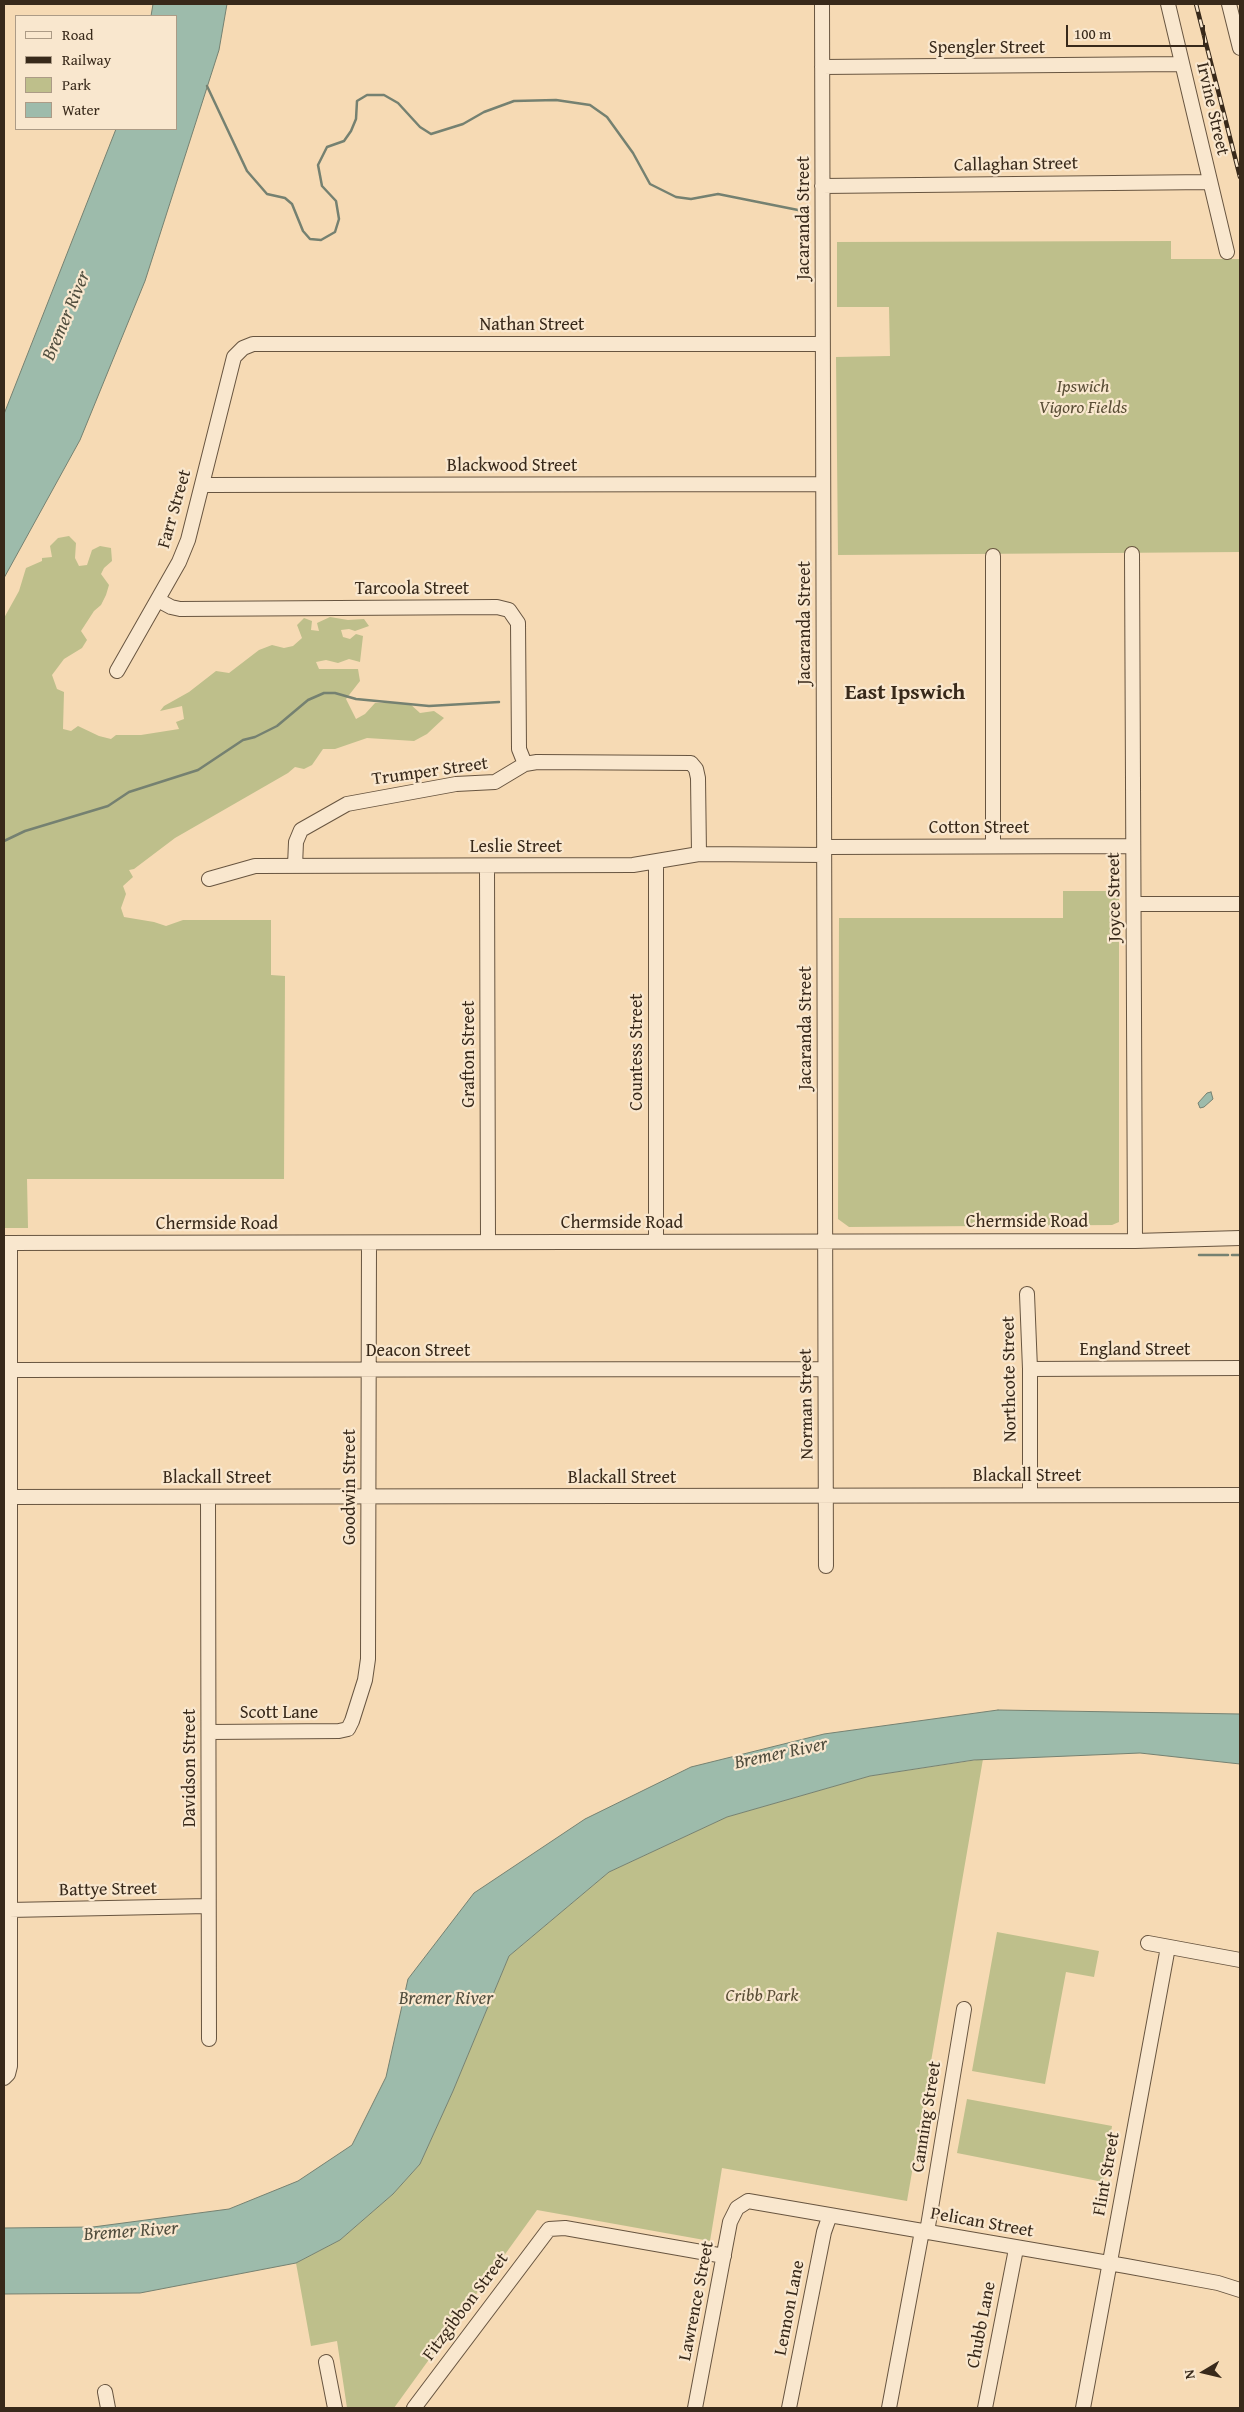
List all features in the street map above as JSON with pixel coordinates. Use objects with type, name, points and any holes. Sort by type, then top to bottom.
[{"type":"street","name":"Jacaranda Street","points":[[822,4],[825,1242]]},
{"type":"street","name":"Irvine Street","points":[[1168,4],[1227,252]]},
{"type":"street","points":[[1229,4],[1240,48]]},
{"type":"street","name":"Spengler Street","points":[[822,67],[1182,64]]},
{"type":"street","name":"Callaghan Street","points":[[822,186],[1210,182]]},
{"type":"street","name":"Nathan Street","points":[[243,348],[253,344],[822,344]]},
{"type":"street","name":"Farr Street","points":[[117,671],[179,562],[188,540],[234,357],[243,348]]},
{"type":"street","name":"Blackwood Street","points":[[202,485],[823,484]]},
{"type":"street","name":"Joyce Street","points":[[1132,554],[1136,1240]]},
{"type":"street","points":[[992,556],[993,846]]},
{"type":"street","name":"Tarcoola Street","points":[[158,600],[171,608],[180,609],[497,607],[509,610],[518,623],[519,746],[525,764]]},
{"type":"street","name":"Trumper Street","points":[[295,866],[298,833],[342,806],[456,784],[496,782],[525,764],[537,762],[684,761],[694,765],[698,778],[699,854]]},
{"type":"street","name":"Cotton Street","points":[[824,851],[993,846],[1133,846]]},
{"type":"street","name":"Leslie Street","points":[[208,879],[255,866],[632,865],[656,863],[699,854],[824,851]]},
{"type":"street","name":"Countess Street","points":[[656,863],[656,1242]]},
{"type":"street","name":"Grafton Street","points":[[487,866],[488,1242]]},
{"type":"street","points":[[1134,904],[1240,904]]},
{"type":"street","name":"Chermside Road","points":[[7,1243],[825,1242],[1240,1238]]},
{"type":"street","name":"Norman Street","points":[[825,1242],[826,1566]]},
{"type":"street","points":[[7,1243],[10,1370],[7,1390],[9,1910],[7,2072]]},
{"type":"street","name":"Goodwin Street","points":[[348,1729],[365,1680],[368,1664],[369,1243]]},
{"type":"street","name":"Northcote Street","points":[[1027,1294],[1030,1369],[1030,1494]]},
{"type":"street","name":"England Street","points":[[1030,1369],[1240,1368]]},
{"type":"street","name":"Deacon Street","points":[[10,1370],[825,1369]]},
{"type":"street","name":"Blackall Street","points":[[7,1497],[1240,1495]]},
{"type":"street","name":"Davidson Street","points":[[208,1497],[208,1906],[210,2039]]},
{"type":"street","name":"Scott Lane","points":[[209,1732],[339,1732],[348,1729]]},
{"type":"street","name":"Battye Street","points":[[9,1910],[208,1906]]},
{"type":"street","points":[[1148,1943],[1240,1960]]},
{"type":"street","name":"Flint Street","points":[[1083,2408],[1168,1947]]},
{"type":"street","name":"Canning Street","points":[[889,2408],[925,2231],[964,2009]]},
{"type":"street","name":"Pelican Street","points":[[741,2204],[752,2201],[1016,2249],[1218,2283],[1240,2284]]},
{"type":"street","name":"Lawrence Street","points":[[696,2408],[732,2218],[741,2204]]},
{"type":"street","name":"Lennon Lane","points":[[790,2408],[824,2232],[830,2215]]},
{"type":"street","name":"Fitzgibbon Street","points":[[414,2408],[549,2229],[565,2228],[724,2256]]},
{"type":"street","name":"Chubb Lane","points":[[985,2408],[1016,2249]]},
{"type":"street","name":"Pelican Street","points":[[1218,2283],[1240,2290]]},
{"type":"street","points":[[326,2362],[335,2408]]},
{"type":"street","points":[[105,2392],[108,2408]]},
{"type":"green space","name":"Ipswich Vigoro Fields","points":[[1171,241],[1171,259],[1239,259],[1240,552],[838,555],[836,357],[890,356],[889,307],[837,307],[837,242]]},
{"type":"green space","points":[[69,536],[76,543],[75,558],[79,566],[87,565],[92,550],[100,546],[111,548],[112,561],[104,568],[101,574],[109,585],[106,595],[101,605],[94,611],[81,631],[87,640],[82,648],[64,659],[52,675],[57,689],[64,692],[63,729],[71,731],[78,726],[99,736],[111,739],[116,735],[141,735],[179,729],[176,722],[184,719],[182,706],[160,711],[164,706],[189,692],[216,671],[229,673],[259,650],[272,645],[284,648],[293,646],[302,638],[297,625],[304,618],[312,621],[311,630],[319,631],[317,623],[330,617],[348,620],[364,619],[369,626],[355,631],[349,629],[341,630],[343,637],[350,639],[356,634],[363,636],[360,662],[349,659],[338,663],[326,660],[316,662],[319,669],[358,669],[360,681],[346,699],[356,719],[365,714],[375,703],[409,703],[420,713],[434,711],[444,718],[427,734],[414,741],[367,738],[335,749],[323,749],[312,765],[304,769],[295,767],[288,773],[175,838],[134,869],[129,870],[133,877],[123,886],[126,894],[121,908],[124,917],[166,926],[183,920],[271,920],[271,975],[285,976],[284,1179],[27,1179],[28,1228],[4,1228],[4,618],[19,591],[26,568],[42,561],[42,558],[52,557],[50,546],[58,538]]},
{"type":"green space","points":[[1063,891],[1119,891],[1119,1222],[1112,1225],[849,1227],[838,1219],[839,918],[1063,918]]},
{"type":"green space","name":"Cribb Park","points":[[983,1759],[907,2201],[722,2168],[710,2241],[537,2210],[394,2408],[347,2408],[337,2341],[311,2346],[296,2263],[340,2240],[393,2194],[420,2164],[453,2091],[509,1956],[609,1872],[727,1817],[870,1776]]},
{"type":"green space","points":[[997,1932],[1099,1951],[1094,1977],[1066,1972],[1045,2084],[972,2071]]},
{"type":"green space","points":[[967,2099],[1112,2126],[1103,2182],[957,2153]]},
{"type":"water","name":"Bremer River","points":[[153,4],[227,4],[219,50],[145,281],[80,440],[4,578],[4,414],[116,130],[178,130],[178,15],[151,15]]},
{"type":"water","points":[[1211,1092],[1213,1099],[1200,1108],[1198,1103],[1207,1093]]},
{"type":"water","name":"Bremer River","points":[[998,1710],[1240,1714],[1240,1764],[1140,1753],[974,1760],[870,1776],[727,1817],[609,1872],[509,1956],[453,2091],[420,2164],[393,2194],[340,2240],[296,2263],[140,2293],[4,2294],[4,2228],[93,2227],[229,2209],[298,2181],[352,2145],[386,2077],[408,1979],[474,1893],[585,1819],[691,1767],[824,1734]]},
{"type":"waterway","points":[[207,86],[247,171],[267,194],[285,198],[292,204],[303,231],[310,239],[321,240],[335,232],[339,219],[336,201],[322,186],[318,165],[327,147],[344,141],[356,119],[357,101],[367,95],[384,95],[398,103],[420,127],[431,134],[463,124],[484,112],[514,101],[556,100],[590,105],[607,117],[633,153],[650,184],[676,197],[691,199],[718,194],[803,211]]},
{"type":"waterway","points":[[4,841],[25,831],[108,806],[129,792],[198,770],[243,740],[255,737],[277,726],[308,700],[324,693],[335,693],[356,699],[429,706],[499,702]]},
{"type":"waterway","points":[[1199,1255],[1228,1255]]},
{"type":"waterway","points":[[1232,1255],[1240,1255]]},
{"type":"railway","points":[[1196,4],[1240,177]]},
{"type":"district","name":"East Ipswich","points":[[905,693]]}]
